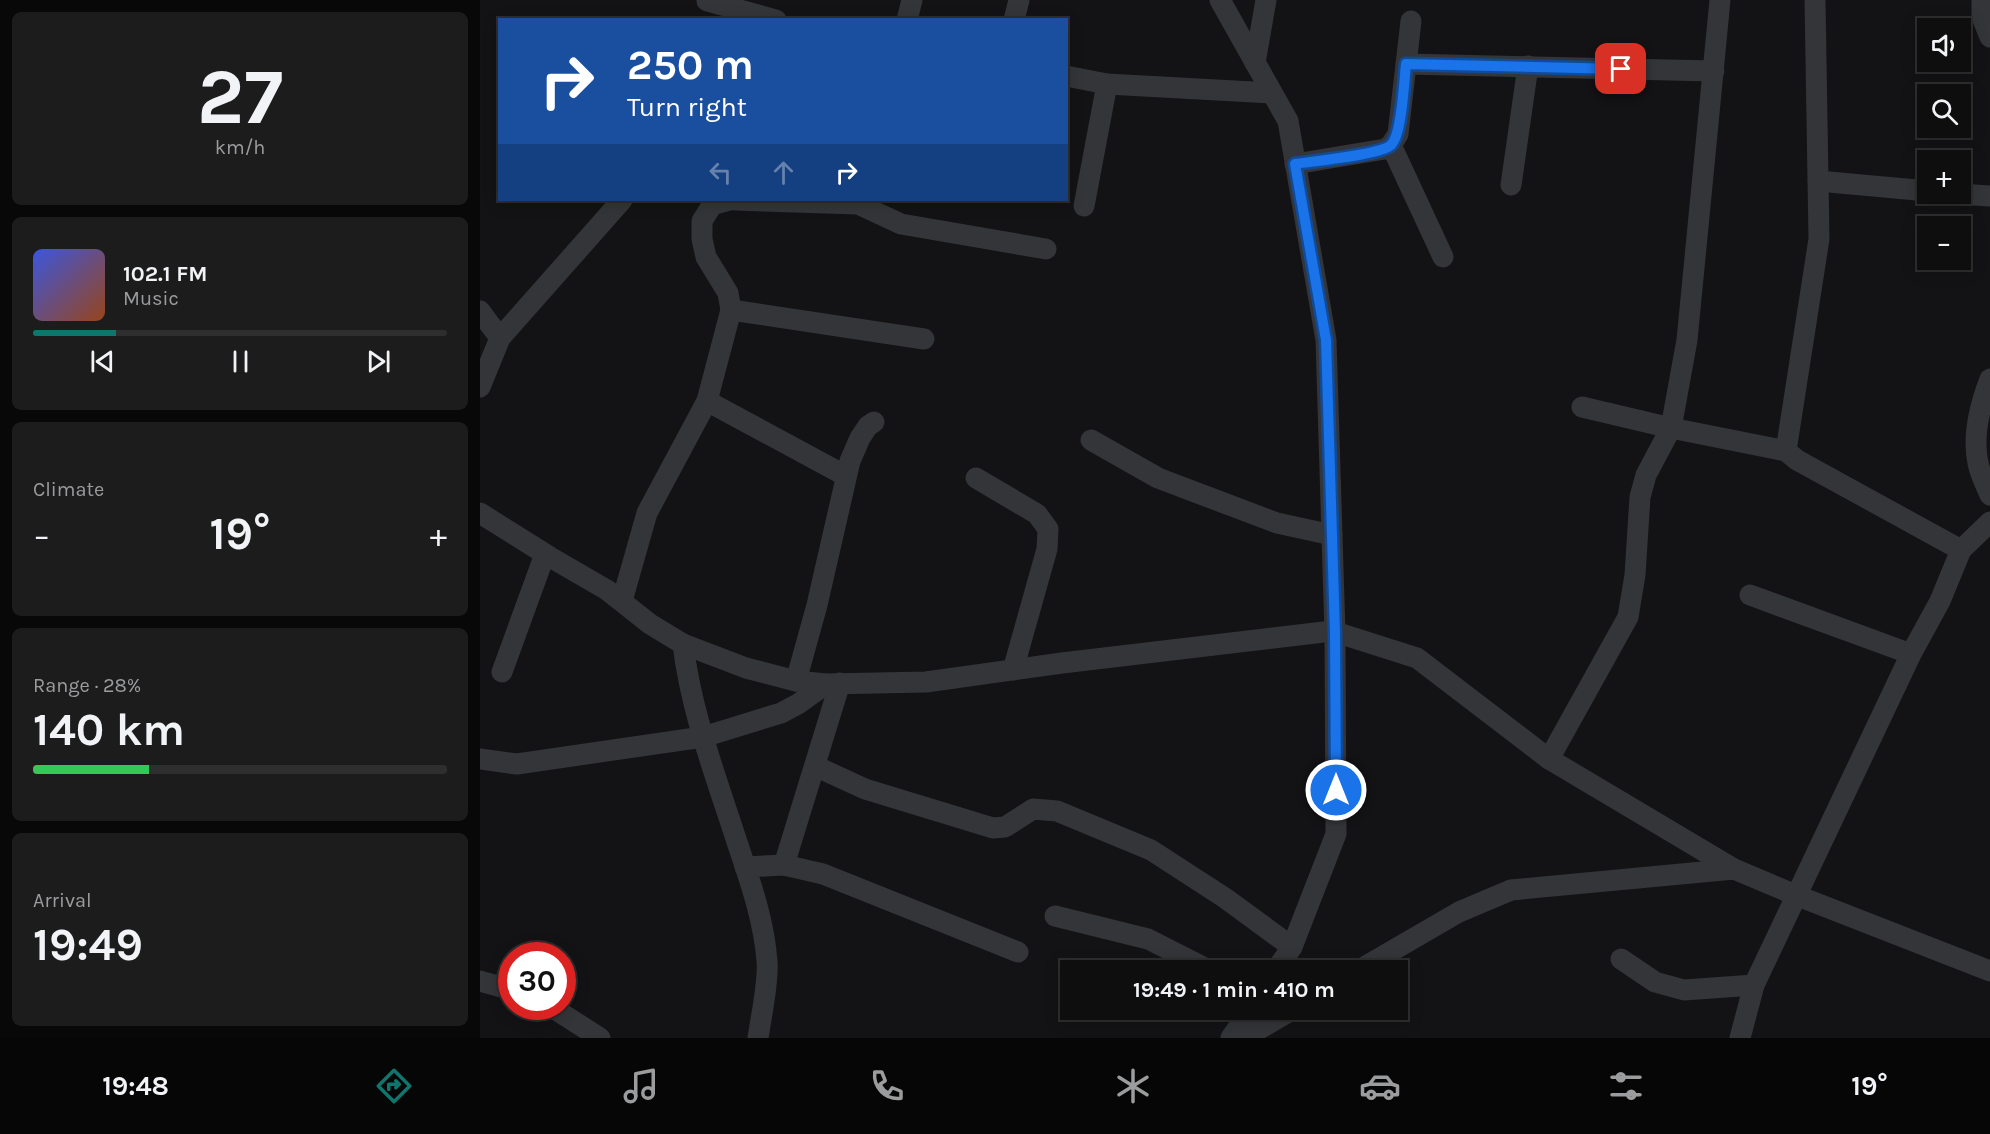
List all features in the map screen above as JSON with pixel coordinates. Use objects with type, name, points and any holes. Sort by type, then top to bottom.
[{"type":"street","points":[[908,18],[912,0]]},
{"type":"street","points":[[1014,18],[1019,0]]},
{"type":"street","points":[[1220,0],[1288,121],[1326,340],[1335,633],[1336,834],[1292,947],[1283,960]]},
{"type":"street","points":[[1255,63],[1266,0]]},
{"type":"street","points":[[1549,759],[1628,617],[1635,575],[1640,497],[1646,474],[1671,428],[1687,340],[1720,0]]},
{"type":"street","points":[[1786,451],[1819,239],[1815,0]]},
{"type":"street","points":[[1982,0],[1982,16],[1990,37]]},
{"type":"street","points":[[706,7],[765,18]]},
{"type":"street","points":[[1295,164],[1372,152],[1391,145],[1398,134],[1411,21]]},
{"type":"street","points":[[1406,64],[1714,71]]},
{"type":"street","points":[[1512,185],[1528,66]]},
{"type":"street","points":[[1068,76],[1107,84],[1272,93]]},
{"type":"street","points":[[1084,206],[1107,84]]},
{"type":"street","points":[[1391,145],[1443,257]]},
{"type":"street","points":[[1818,182],[1917,190]]},
{"type":"street","points":[[1971,195],[1990,196]]},
{"type":"street","points":[[480,387],[500,338],[621,201]]},
{"type":"street","points":[[622,601],[647,513],[707,401],[731,310],[728,293],[706,257],[702,238],[702,221],[712,205],[726,201]]},
{"type":"street","points":[[797,201],[859,202],[901,224],[1046,249]]},
{"type":"street","points":[[731,310],[924,339]]},
{"type":"street","points":[[480,311],[500,338]]},
{"type":"street","points":[[1990,379],[1983,396],[1976,426],[1978,463],[1990,495]]},
{"type":"street","points":[[707,401],[846,476]]},
{"type":"street","points":[[1582,407],[1786,451],[1797,460],[1961,550]]},
{"type":"street","points":[[796,681],[817,604],[850,461],[860,438],[868,426],[874,422]]},
{"type":"street","points":[[1091,440],[1158,478],[1277,523],[1332,535]]},
{"type":"street","points":[[976,478],[1037,513],[1048,529],[1047,549],[1013,670]]},
{"type":"street","points":[[480,513],[622,601],[650,624],[682,644],[746,668],[796,681],[926,682],[1332,631],[1417,658],[1549,759],[1734,868],[1798,896],[1990,971]]},
{"type":"street","points":[[1740,1038],[1754,985],[1911,654],[1940,601],[1961,550],[1990,522]]},
{"type":"street","points":[[502,672],[545,554]]},
{"type":"street","points":[[1750,595],[1911,654]]},
{"type":"street","points":[[682,644],[686,672],[703,737],[763,928],[768,964],[758,1038]]},
{"type":"street","points":[[480,759],[517,764],[703,737],[781,713],[833,683]]},
{"type":"street","points":[[784,865],[815,766],[833,683]]},
{"type":"street","points":[[815,766],[865,789],[993,828],[1005,827],[1033,809],[1057,812],[1151,850],[1224,898],[1292,947]]},
{"type":"street","points":[[745,867],[784,865],[823,874],[1018,952]]},
{"type":"street","points":[[1376,960],[1459,912],[1511,890],[1734,868]]},
{"type":"street","points":[[1055,916],[1148,939],[1189,960]]},
{"type":"street","points":[[1621,959],[1655,982],[1683,990],[1754,985]]},
{"type":"street","points":[[480,981],[498,986]]},
{"type":"street","points":[[572,1020],[600,1038]]},
{"type":"street","points":[[1231,1038],[1243,1020]]},
{"type":"street","points":[[1244,1038],[1275,1020]]},
{"type":"route","points":[[1336,790],[1335,633],[1326,340],[1295,164],[1372,152],[1391,145],[1398,134],[1406,64],[1621,69]]}]
